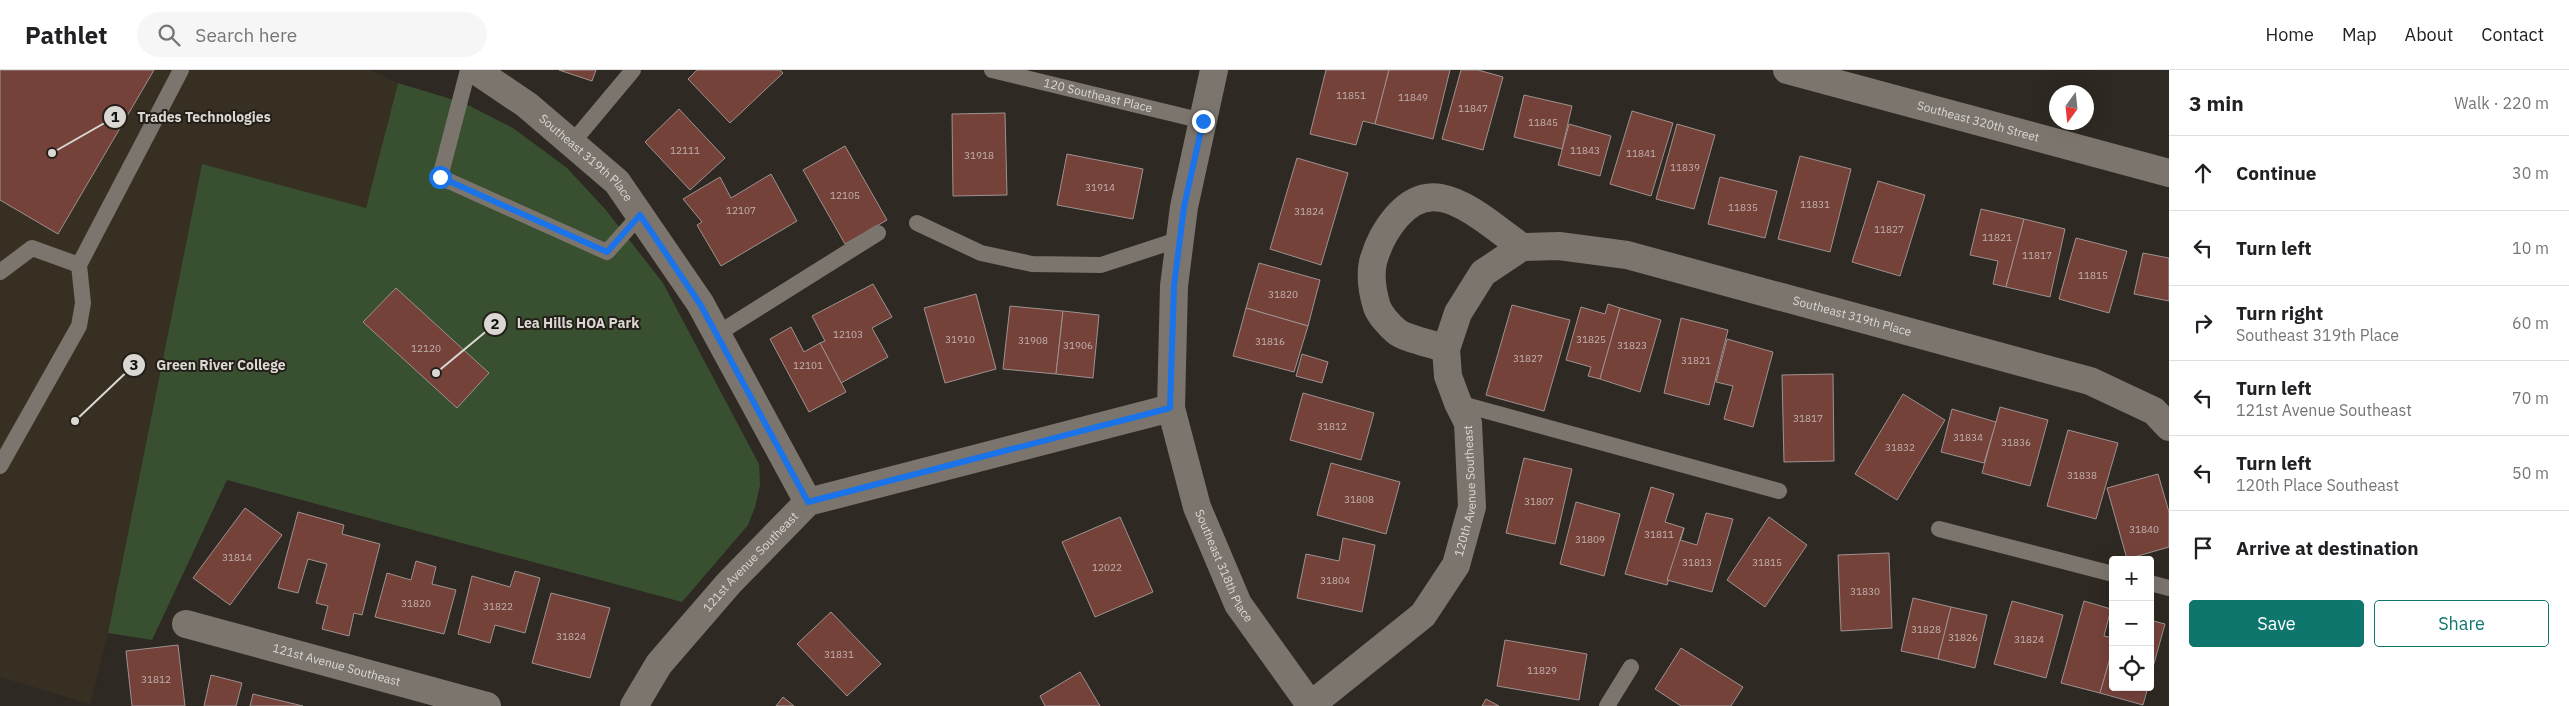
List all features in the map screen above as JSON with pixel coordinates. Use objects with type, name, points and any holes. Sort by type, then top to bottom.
[{"type":"street","name":"Southeast 319th Place","points":[[475,70],[527,106],[617,182],[700,304],[808,502]]},
{"type":"street","name":"Southeast 318th Place","points":[[1214,70],[1184,207],[1174,286],[1170,408],[1197,507],[1238,604],[1311,706]]},
{"type":"street","name":"Southeast 320th Street","points":[[1787,70],[2169,173]]},
{"type":"street","points":[[1446,349],[1397,332],[1378,310],[1372,285],[1373,263],[1387,231],[1405,206],[1422,198],[1441,198],[1467,209],[1522,247]]},
{"type":"street","name":"Southeast 319th Place","points":[[1522,247],[1559,246],[1627,255],[2090,381],[2154,411],[2168,425]]},
{"type":"street","name":"120th Avenue Southeast","points":[[1311,706],[1423,615],[1456,565],[1472,507],[1468,423],[1448,376],[1446,349],[1458,312],[1483,273],[1522,247]]},
{"type":"street","name":"121st Avenue Southeast","points":[[634,706],[659,664],[729,583],[808,502],[1170,408]]},
{"type":"street","name":"121st Avenue Southeast","points":[[186,624],[486,706]]},
{"type":"lane","points":[[0,466],[80,326],[83,302],[78,265],[181,70]]},
{"type":"lane","points":[[468,70],[440,177],[607,252],[640,215]]},
{"type":"lane","points":[[572,143],[633,70]]},
{"type":"lane","name":"120 Southeast Place","points":[[992,70],[1203,121]]},
{"type":"lane","points":[[917,223],[981,253],[1032,264],[1101,265],[1180,239]]},
{"type":"lane","points":[[717,334],[878,233]]},
{"type":"lane","points":[[0,272],[32,248],[78,265]]},
{"type":"lane","points":[[1458,403],[1779,491]]},
{"type":"lane","points":[[1939,529],[2109,573]]},
{"type":"lane","points":[[2154,585],[2169,588]]},
{"type":"lane","points":[[1607,706],[1631,666]]},
{"type":"shaded area","points":[[0,70],[370,70],[398,83],[366,208],[202,164],[108,633],[90,704],[0,677]]},
{"type":"green space","points":[[398,83],[464,103],[513,128],[567,168],[605,209],[663,283],[759,464],[760,485],[755,507],[748,525],[682,602],[227,480],[152,640],[108,633],[202,164],[366,208]]},
{"type":"building","points":[[0,70],[154,70],[58,234],[0,200]]},
{"type":"building","points":[[559,70],[596,70],[592,81]]},
{"type":"building","points":[[697,70],[780,70],[783,73],[730,123],[688,79]]},
{"type":"building","points":[[1326,70],[1389,70],[1375,124],[1363,121],[1356,145],[1310,134]]},
{"type":"building","points":[[1389,70],[1450,70],[1433,139],[1375,124]]},
{"type":"building","points":[[1461,70],[1478,70],[1503,77],[1483,150],[1442,139]]},
{"type":"building","points":[[1524,95],[1572,106],[1562,149],[1514,137]]},
{"type":"building","points":[[679,109],[725,158],[690,190],[645,142]]},
{"type":"building","points":[[1632,111],[1673,123],[1651,196],[1610,184]]},
{"type":"building","points":[[1005,113],[1007,195],[953,196],[952,114]]},
{"type":"building","points":[[1569,124],[1611,136],[1600,176],[1558,165]]},
{"type":"building","points":[[1677,124],[1715,135],[1694,209],[1656,199]]},
{"type":"building","points":[[845,146],[887,220],[845,244],[803,170]]},
{"type":"building","points":[[1067,154],[1143,169],[1133,219],[1057,205]]},
{"type":"building","points":[[1800,156],[1851,169],[1830,252],[1778,239]]},
{"type":"building","points":[[1297,158],[1348,173],[1321,265],[1270,249]]},
{"type":"building","points":[[771,174],[797,221],[721,266],[697,225],[702,222],[683,199],[720,177],[731,198]]},
{"type":"building","points":[[1720,177],[1777,191],[1765,238],[1708,224]]},
{"type":"building","points":[[1878,181],[1925,195],[1900,276],[1852,262]]},
{"type":"building","points":[[1981,209],[2024,219],[2006,287],[1993,284],[1998,261],[1970,255]]},
{"type":"building","points":[[2024,219],[2065,229],[2050,297],[2006,287]]},
{"type":"building","points":[[2076,238],[2127,251],[2109,313],[2059,299]]},
{"type":"building","points":[[2143,253],[2169,258],[2169,301],[2134,294]]},
{"type":"building","points":[[1259,263],[1320,280],[1308,326],[1246,308]]},
{"type":"building","points":[[873,284],[892,317],[872,328],[888,357],[841,383],[820,343],[825,341],[812,316]]},
{"type":"building","points":[[396,288],[489,373],[457,408],[363,322]]},
{"type":"building","points":[[976,294],[996,369],[945,383],[924,308]]},
{"type":"building","points":[[1608,304],[1620,308],[1600,379],[1588,376],[1591,367],[1566,360],[1581,307],[1605,314]]},
{"type":"building","points":[[1512,305],[1570,320],[1544,411],[1486,395]]},
{"type":"building","points":[[1010,306],[1063,311],[1056,374],[1003,369]]},
{"type":"building","points":[[1246,308],[1308,326],[1294,372],[1233,356]]},
{"type":"building","points":[[1620,308],[1661,320],[1640,392],[1600,379]]},
{"type":"building","points":[[1063,311],[1099,315],[1093,378],[1056,374]]},
{"type":"building","points":[[1681,318],[1728,330],[1709,405],[1664,393]]},
{"type":"building","points":[[791,327],[804,352],[820,343],[846,392],[809,412],[770,339]]},
{"type":"building","points":[[1727,339],[1773,352],[1753,427],[1724,419],[1733,386],[1716,382]]},
{"type":"building","points":[[1302,354],[1328,362],[1322,383],[1296,376]]},
{"type":"building","points":[[1833,374],[1834,461],[1784,462],[1782,375]]},
{"type":"building","points":[[1303,393],[1374,413],[1361,460],[1290,440]]},
{"type":"building","points":[[1903,394],[1945,420],[1897,500],[1855,474]]},
{"type":"building","points":[[2000,407],[2048,420],[2030,486],[1982,473]]},
{"type":"building","points":[[1952,409],[1996,422],[1984,463],[1941,452]]},
{"type":"building","points":[[2068,430],[2118,443],[2096,519],[2047,506]]},
{"type":"building","points":[[1524,458],[1572,469],[1555,544],[1506,533]]},
{"type":"building","points":[[1331,463],[1400,482],[1386,534],[1317,515]]},
{"type":"building","points":[[2158,474],[2169,512],[2169,547],[2138,556],[2126,556],[2107,488]]},
{"type":"building","points":[[1651,487],[1674,494],[1665,522],[1684,528],[1667,585],[1625,574]]},
{"type":"building","points":[[1576,502],[1620,514],[1604,576],[1560,564]]},
{"type":"building","points":[[245,508],[282,535],[230,605],[193,578]]},
{"type":"building","points":[[298,512],[344,525],[342,534],[380,544],[362,615],[354,613],[349,636],[322,629],[328,606],[316,603],[327,564],[308,559],[298,593],[278,588]]},
{"type":"building","points":[[1706,513],[1733,519],[1712,592],[1667,580],[1680,540],[1697,545]]},
{"type":"building","points":[[1120,517],[1153,592],[1095,617],[1062,542]]},
{"type":"building","points":[[1769,517],[1807,545],[1765,607],[1727,580]]},
{"type":"building","points":[[1343,538],[1375,545],[1362,612],[1297,598],[1306,554],[1339,561]]},
{"type":"building","points":[[1889,553],[1892,628],[1841,631],[1838,555]]},
{"type":"building","points":[[416,561],[436,567],[432,584],[456,590],[444,634],[375,617],[387,573],[411,580]]},
{"type":"building","points":[[515,571],[540,578],[525,633],[495,625],[490,643],[458,634],[472,576],[510,587]]},
{"type":"building","points":[[551,593],[610,608],[590,678],[532,663]]},
{"type":"building","points":[[1913,598],[1951,607],[1938,659],[1901,651]]},
{"type":"building","points":[[2012,601],[2063,615],[2046,678],[1994,664]]},
{"type":"building","points":[[2084,601],[2109,608],[2104,636],[2109,637],[2109,662],[2100,693],[2061,683]]},
{"type":"building","points":[[1951,607],[1987,615],[1975,668],[1938,659]]},
{"type":"building","points":[[831,612],[881,664],[847,696],[797,644]]},
{"type":"building","points":[[2154,621],[2165,624],[2154,664]]},
{"type":"building","points":[[1505,640],[1587,654],[1579,700],[1497,686]]},
{"type":"building","points":[[178,645],[185,706],[132,706],[126,651]]},
{"type":"building","points":[[1681,648],[1743,687],[1731,706],[1681,706],[1655,689]]},
{"type":"building","points":[[2109,662],[2109,691],[2147,691],[2143,705],[2100,693]]},
{"type":"building","points":[[1080,672],[1100,706],[1045,706],[1040,696]]},
{"type":"building","points":[[211,675],[242,683],[236,706],[204,706]]},
{"type":"building","points":[[253,694],[303,706],[250,706]]},
{"type":"building","points":[[783,697],[794,706],[776,706]]},
{"type":"building","points":[[1486,699],[1499,706],[1482,706]]},
{"type":"place","name":"Trades Technologies","points":[[52,153]]},
{"type":"place","name":"Lea Hills HOA Park","points":[[436,373]]},
{"type":"place","name":"Green River College","points":[[75,421]]},
{"type":"route","points":[[440,177],[607,252],[640,215],[700,304],[808,502],[1170,408],[1174,286],[1184,207],[1203,121]]}]
